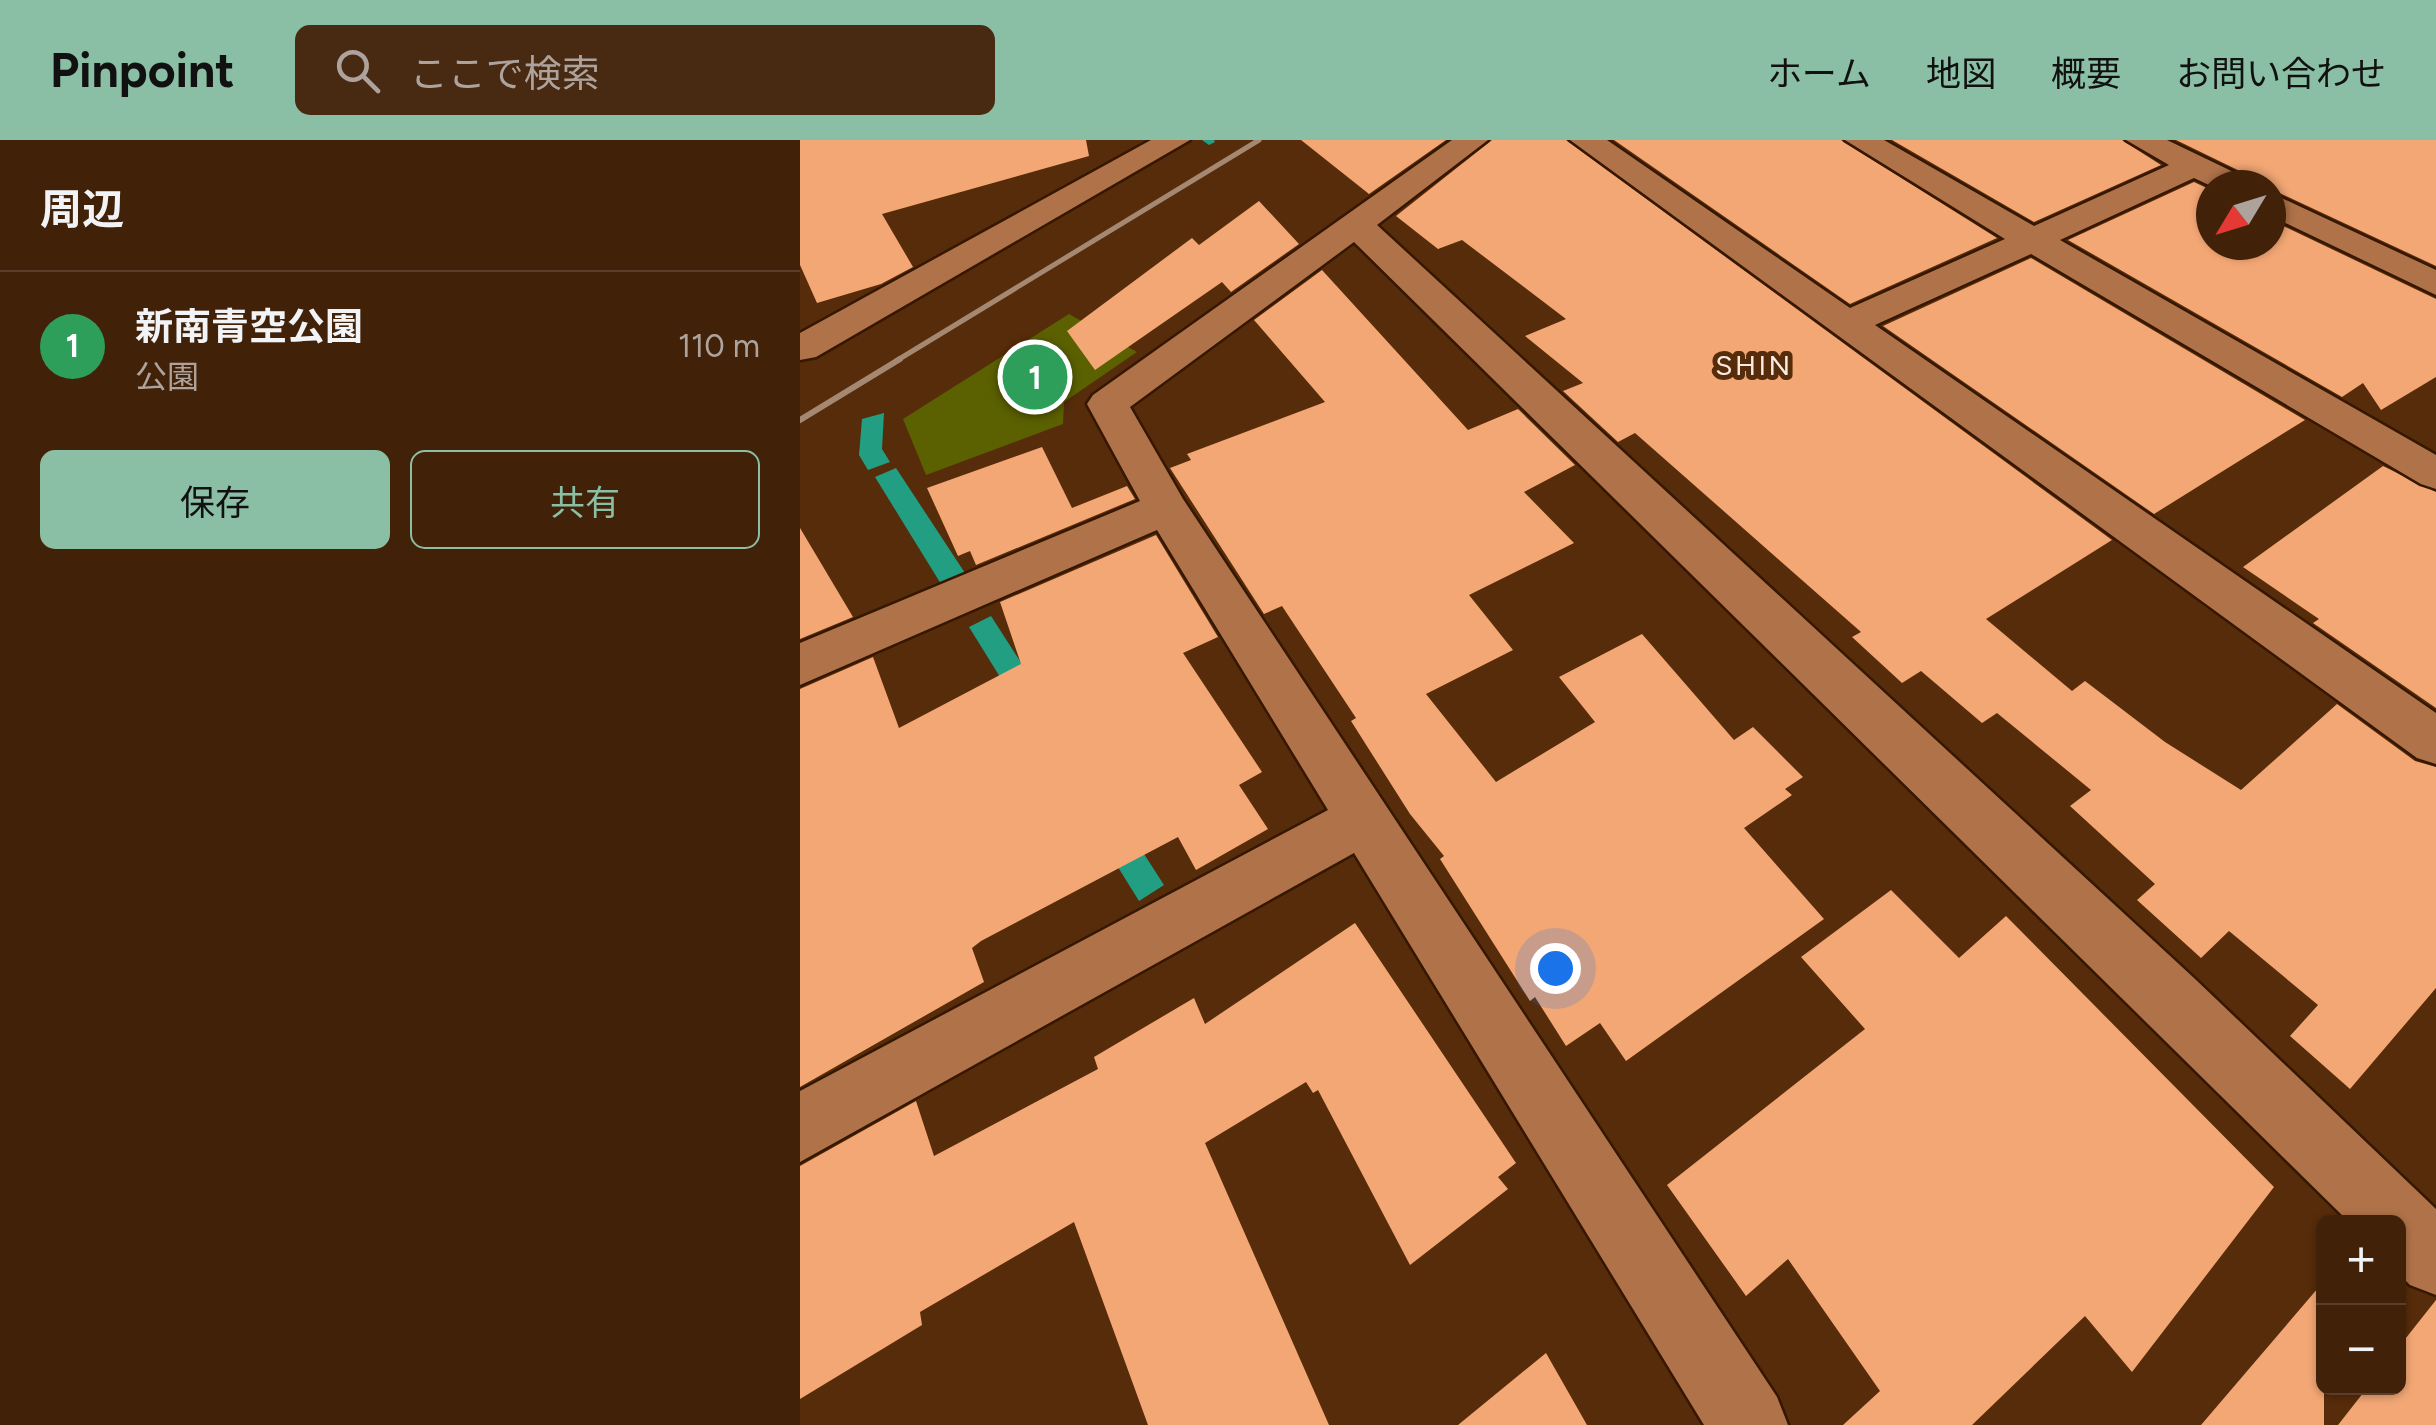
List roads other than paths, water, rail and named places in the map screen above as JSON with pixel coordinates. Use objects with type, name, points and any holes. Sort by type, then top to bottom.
[{"type":"street","points":[[800,345],[802,349],[1174,140]]},
{"type":"street","points":[[1472,140],[1108,404],[1166,508],[1750,1425]]},
{"type":"street","points":[[1586,140],[2436,742]]},
{"type":"street","points":[[1861,140],[2436,474]]},
{"type":"street","points":[[2142,140],[2202,170]]},
{"type":"street","points":[[1846,324],[2194,166]]},
{"type":"street","points":[[2286,210],[2436,284]]},
{"type":"street","points":[[1357,225],[2172,1000],[2436,1259]]},
{"type":"street","points":[[800,665],[1166,508]]},
{"type":"street","points":[[800,1128],[1365,818]]},
{"type":"water","points":[[884,413],[882,449],[890,462],[868,470],[859,455],[862,419]]},
{"type":"water","points":[[896,468],[965,573],[941,584],[875,477]]},
{"type":"water","points":[[991,616],[1164,885],[1139,901],[969,627]]},
{"type":"waterway","points":[[836,351],[840,358]]},
{"type":"railway","points":[[896,361],[1259,140]]},
{"type":"railway","points":[[800,420],[900,359]]},
{"type":"place","name":"新南青空公園","points":[[1035,377]]},
{"type":"district","name":"SHIN","points":[[1754,365]]}]
